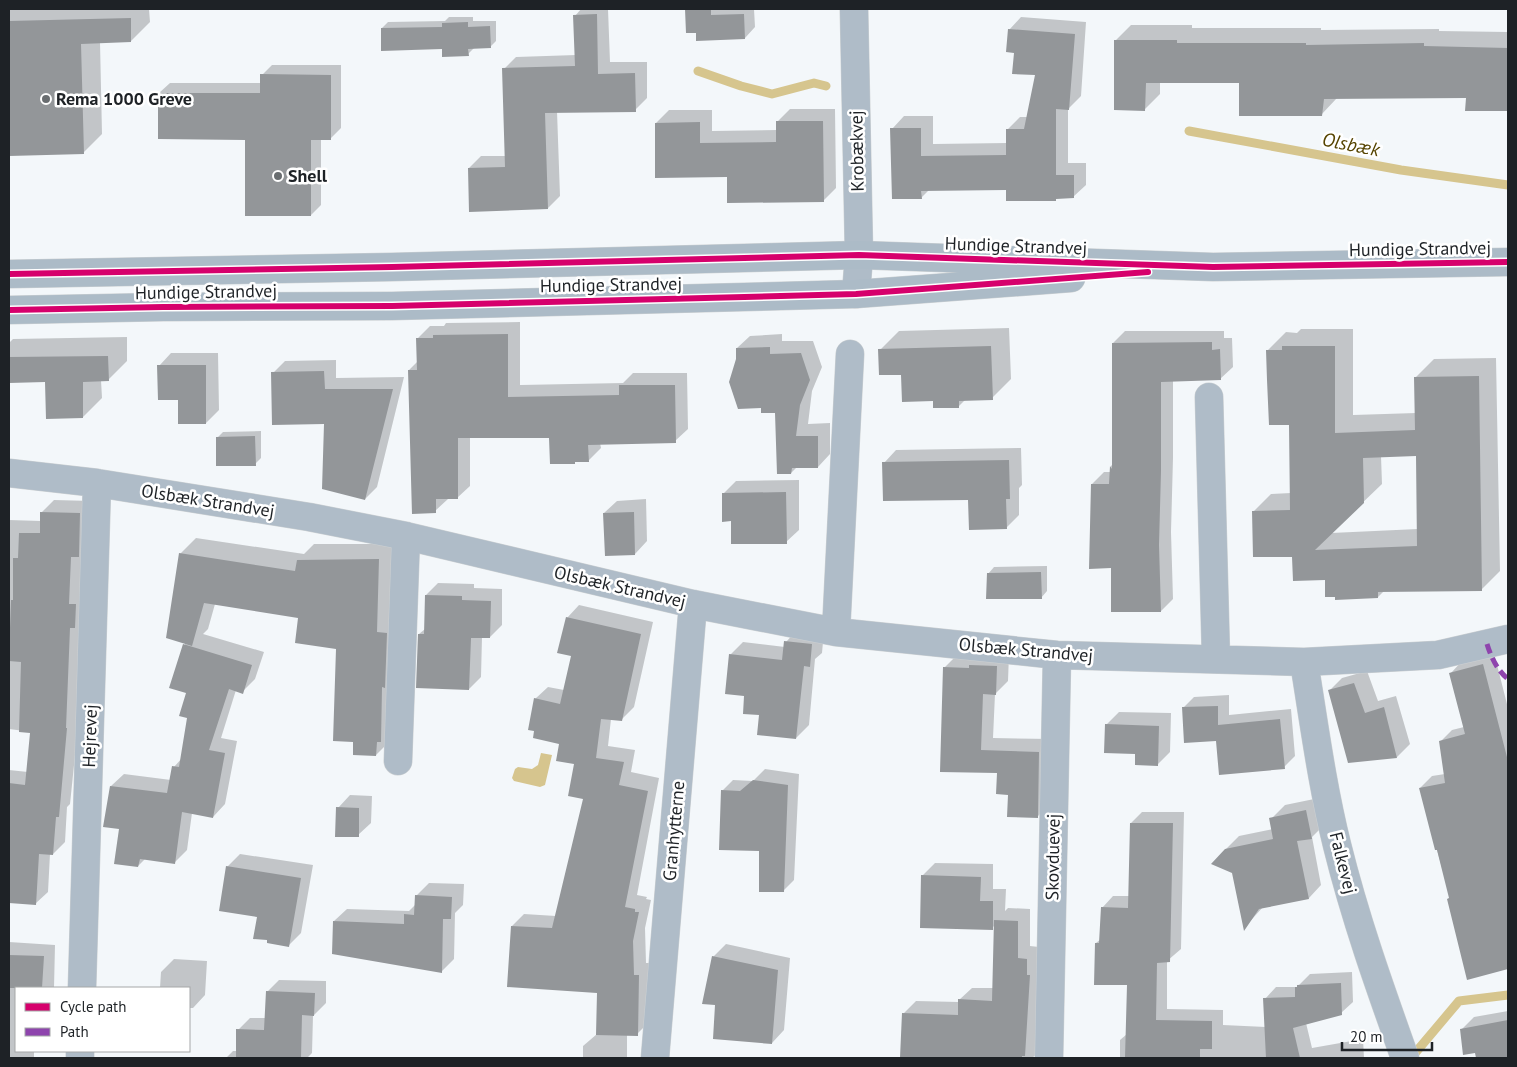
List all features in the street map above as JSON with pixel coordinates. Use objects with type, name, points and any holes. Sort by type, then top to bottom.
[{"type":"main road","name":"Hundige Strandvej","points":[[9,274],[859,256],[1213,267],[1508,262]]},
{"type":"main road","name":"Hundige Strandvej","points":[[9,310],[392,306],[856,294],[1213,267]]},
{"type":"street","name":"Krobækvej","points":[[854,9],[859,256],[856,294]]},
{"type":"street","points":[[836,632],[850,354]]},
{"type":"street","points":[[1209,397],[1216,659]]},
{"type":"street","name":"Olsbæk Strandvej","points":[[9,473],[97,483],[309,517],[406,536],[693,604],[836,632],[1057,655],[1304,662],[1438,655],[1508,638]]},
{"type":"street","name":"Hejrevej","points":[[82,987],[97,483]]},
{"type":"street","points":[[398,761],[406,536]]},
{"type":"street","name":"Granhytterne","points":[[655,1058],[693,604]]},
{"type":"street","name":"Skovduevej","points":[[1049,1058],[1057,655]]},
{"type":"street","name":"Falkevej","points":[[1304,662],[1314,728],[1337,844],[1366,948],[1405,1058]]},
{"type":"shaded area","points":[[541,753],[552,755],[545,785],[540,787],[514,781],[512,778],[515,769],[518,767],[532,769],[538,765]]},
{"type":"building","points":[[685,9],[711,9],[711,15],[744,14],[745,39],[696,41],[696,33],[686,33]]},
{"type":"building","points":[[597,14],[598,74],[635,73],[636,112],[545,113],[548,209],[469,212],[468,168],[505,167],[502,68],[575,66],[573,15]]},
{"type":"building","name":"Rema 1000 Greve","points":[[131,18],[131,42],[81,44],[84,154],[9,156],[9,21]]},
{"type":"building","points":[[468,22],[468,27],[490,26],[491,48],[468,49],[469,56],[442,57],[442,49],[381,51],[381,28],[442,27],[442,23]]},
{"type":"building","points":[[1008,29],[1075,34],[1069,110],[1056,109],[1056,175],[1074,175],[1074,198],[1056,199],[1056,201],[1006,201],[1006,190],[921,191],[922,199],[892,199],[890,128],[921,128],[921,156],[1006,155],[1006,129],[1024,129],[1035,75],[1012,74],[1014,53],[1006,52]]},
{"type":"building","points":[[1114,40],[1177,40],[1177,43],[1306,43],[1306,45],[1424,43],[1424,46],[1508,48],[1508,111],[1465,111],[1466,98],[1324,99],[1322,116],[1239,116],[1239,83],[1146,83],[1145,111],[1114,110]]},
{"type":"building","points":[[260,74],[331,75],[331,140],[311,140],[311,216],[245,216],[245,140],[158,139],[158,93],[260,93]]},
{"type":"building","points":[[776,121],[823,121],[824,202],[727,203],[727,177],[655,178],[655,123],[700,122],[700,143],[776,142]]},
{"type":"building","points":[[508,334],[508,397],[619,395],[619,385],[675,385],[676,443],[588,445],[589,462],[550,464],[549,438],[458,438],[458,499],[436,499],[436,513],[412,514],[408,370],[417,370],[416,338],[433,338],[433,335]]},
{"type":"building","points":[[1212,342],[1212,350],[1220,349],[1221,380],[1161,382],[1159,545],[1161,612],[1111,612],[1111,568],[1089,569],[1091,484],[1109,484],[1110,466],[1112,469],[1112,343]]},
{"type":"building","points":[[991,346],[993,400],[959,401],[959,408],[933,408],[933,401],[902,402],[901,375],[879,375],[878,349]]},
{"type":"building","points":[[1282,346],[1335,346],[1335,433],[1415,430],[1414,377],[1479,376],[1482,591],[1378,592],[1378,598],[1335,600],[1335,597],[1325,597],[1325,580],[1293,581],[1292,557],[1253,557],[1252,511],[1290,510],[1289,425],[1269,425],[1266,350],[1282,350]],"holes":[[[1416,456],[1417,546],[1315,550],[1364,503],[1363,458]]]},
{"type":"building","points":[[770,347],[770,354],[801,353],[810,380],[800,405],[796,436],[818,436],[818,468],[792,468],[791,474],[777,474],[775,413],[761,413],[761,408],[738,409],[729,382],[736,359],[736,348]]},
{"type":"building","points":[[108,356],[109,381],[83,382],[83,418],[46,419],[45,382],[9,383],[9,357]]},
{"type":"building","points":[[157,365],[206,365],[206,424],[178,424],[178,400],[158,400]]},
{"type":"building","points":[[324,371],[325,389],[393,389],[365,500],[322,489],[324,424],[272,425],[271,372]]},
{"type":"building","points":[[255,436],[256,466],[216,466],[216,437]]},
{"type":"building","points":[[1009,460],[1010,499],[1006,499],[1007,529],[969,530],[968,500],[883,501],[882,462]]},
{"type":"building","points":[[786,492],[787,544],[731,544],[731,521],[722,522],[722,493]]},
{"type":"building","points":[[40,512],[80,513],[79,557],[71,557],[69,604],[76,604],[75,628],[70,628],[67,728],[59,817],[56,817],[53,855],[39,854],[36,905],[9,903],[9,783],[25,785],[30,733],[19,732],[21,662],[9,661],[9,656],[11,600],[13,600],[13,558],[18,558],[19,533],[40,533]]},
{"type":"building","points":[[634,512],[635,555],[605,556],[603,513]]},
{"type":"building","points":[[179,553],[295,571],[297,560],[379,559],[377,632],[387,633],[385,688],[382,687],[381,742],[377,742],[376,756],[353,755],[353,742],[333,741],[336,649],[295,643],[298,618],[204,603],[192,646],[166,638]]},
{"type":"building","points":[[1041,572],[1042,599],[986,599],[987,573]]},
{"type":"building","points":[[425,595],[462,596],[462,600],[491,601],[490,638],[471,638],[469,690],[416,688],[418,634],[424,634]]},
{"type":"building","points":[[566,617],[641,634],[622,721],[601,719],[596,758],[624,762],[619,785],[648,791],[625,907],[639,912],[633,941],[634,975],[639,975],[638,1036],[596,1035],[597,993],[507,987],[511,926],[552,928],[583,799],[568,796],[574,764],[556,761],[559,744],[533,738],[534,731],[528,730],[534,698],[560,704],[571,656],[557,653]]},
{"type":"building","points":[[784,641],[812,644],[810,667],[804,666],[796,739],[757,735],[759,715],[743,714],[744,696],[725,694],[729,654],[782,660]]},
{"type":"building","points":[[183,644],[252,665],[243,694],[229,689],[209,750],[225,753],[213,818],[182,812],[175,864],[140,859],[138,867],[114,864],[119,829],[103,827],[110,786],[167,793],[172,766],[179,767],[187,718],[179,716],[186,693],[169,688]]},
{"type":"building","points":[[1483,664],[1508,761],[1508,969],[1467,980],[1437,850],[1435,850],[1419,788],[1445,783],[1439,741],[1465,734],[1449,673]]},
{"type":"building","points":[[969,665],[997,666],[996,695],[983,694],[981,750],[1039,752],[1038,818],[1007,817],[1008,795],[996,794],[997,773],[940,772],[943,667],[969,668]]},
{"type":"building","points":[[1354,683],[1365,713],[1384,707],[1397,758],[1348,763],[1328,690]]},
{"type":"building","points":[[1218,706],[1218,725],[1280,719],[1285,769],[1219,775],[1216,741],[1184,743],[1182,707]]},
{"type":"building","points":[[1105,724],[1159,726],[1158,766],[1135,765],[1135,754],[1104,753]]},
{"type":"building","points":[[753,780],[788,785],[784,892],[759,892],[759,851],[719,850],[721,790],[740,791]]},
{"type":"building","points":[[336,807],[359,808],[359,837],[335,837]]},
{"type":"building","points":[[1306,810],[1312,839],[1297,841],[1309,899],[1259,909],[1244,931],[1232,873],[1211,864],[1225,849],[1273,839],[1269,818]]},
{"type":"building","points":[[1130,823],[1173,823],[1170,962],[1157,963],[1156,1020],[1212,1021],[1212,1049],[1200,1049],[1200,1058],[1125,1058],[1127,985],[1094,985],[1095,943],[1099,943],[1101,907],[1128,908]]},
{"type":"building","points":[[226,866],[301,878],[289,947],[267,943],[267,940],[253,939],[257,917],[219,911]]},
{"type":"building","points":[[921,875],[981,877],[980,901],[993,901],[993,930],[920,928]]},
{"type":"building","points":[[415,895],[452,897],[451,919],[443,919],[442,973],[332,954],[333,921],[404,924],[404,914],[414,915]]},
{"type":"building","points":[[994,920],[1018,921],[1018,958],[1027,959],[1027,975],[1030,975],[1025,1056],[1022,1056],[1022,1058],[900,1058],[902,1013],[958,1015],[958,999],[992,1001]]},
{"type":"building","points":[[9,955],[44,956],[42,987],[9,988]]},
{"type":"building","points":[[712,956],[778,970],[772,1044],[713,1039],[715,1005],[702,1004]]},
{"type":"building","points":[[1341,983],[1342,1015],[1293,1028],[1300,1058],[1266,1058],[1263,998],[1295,997],[1295,987],[1297,985]]},
{"type":"building","points":[[266,991],[315,993],[314,1016],[302,1015],[301,1058],[236,1058],[236,1029],[264,1030]]},
{"type":"building","points":[[1508,1020],[1508,1058],[1476,1058],[1475,1053],[1463,1055],[1460,1029]]},
{"type":"waterway","name":"Olsbæk","points":[[698,71],[741,86],[772,94],[814,83],[826,86]]},
{"type":"waterway","name":"Olsbæk","points":[[1189,131],[1401,170],[1508,185]]},
{"type":"waterway","name":"Olsbæk","points":[[1416,1052],[1459,1001],[1508,995]]},
{"type":"marked path","points":[[1487,644],[1495,663],[1508,679]]},
{"type":"cycle path","points":[[9,274],[392,267],[859,255],[1213,267],[1508,262]]},
{"type":"cycle path","points":[[9,310],[392,306],[856,294],[1148,272]]},
{"type":"place","name":"Rema 1000 Greve","points":[[46,99]]},
{"type":"place","name":"Shell","points":[[278,176]]}]
